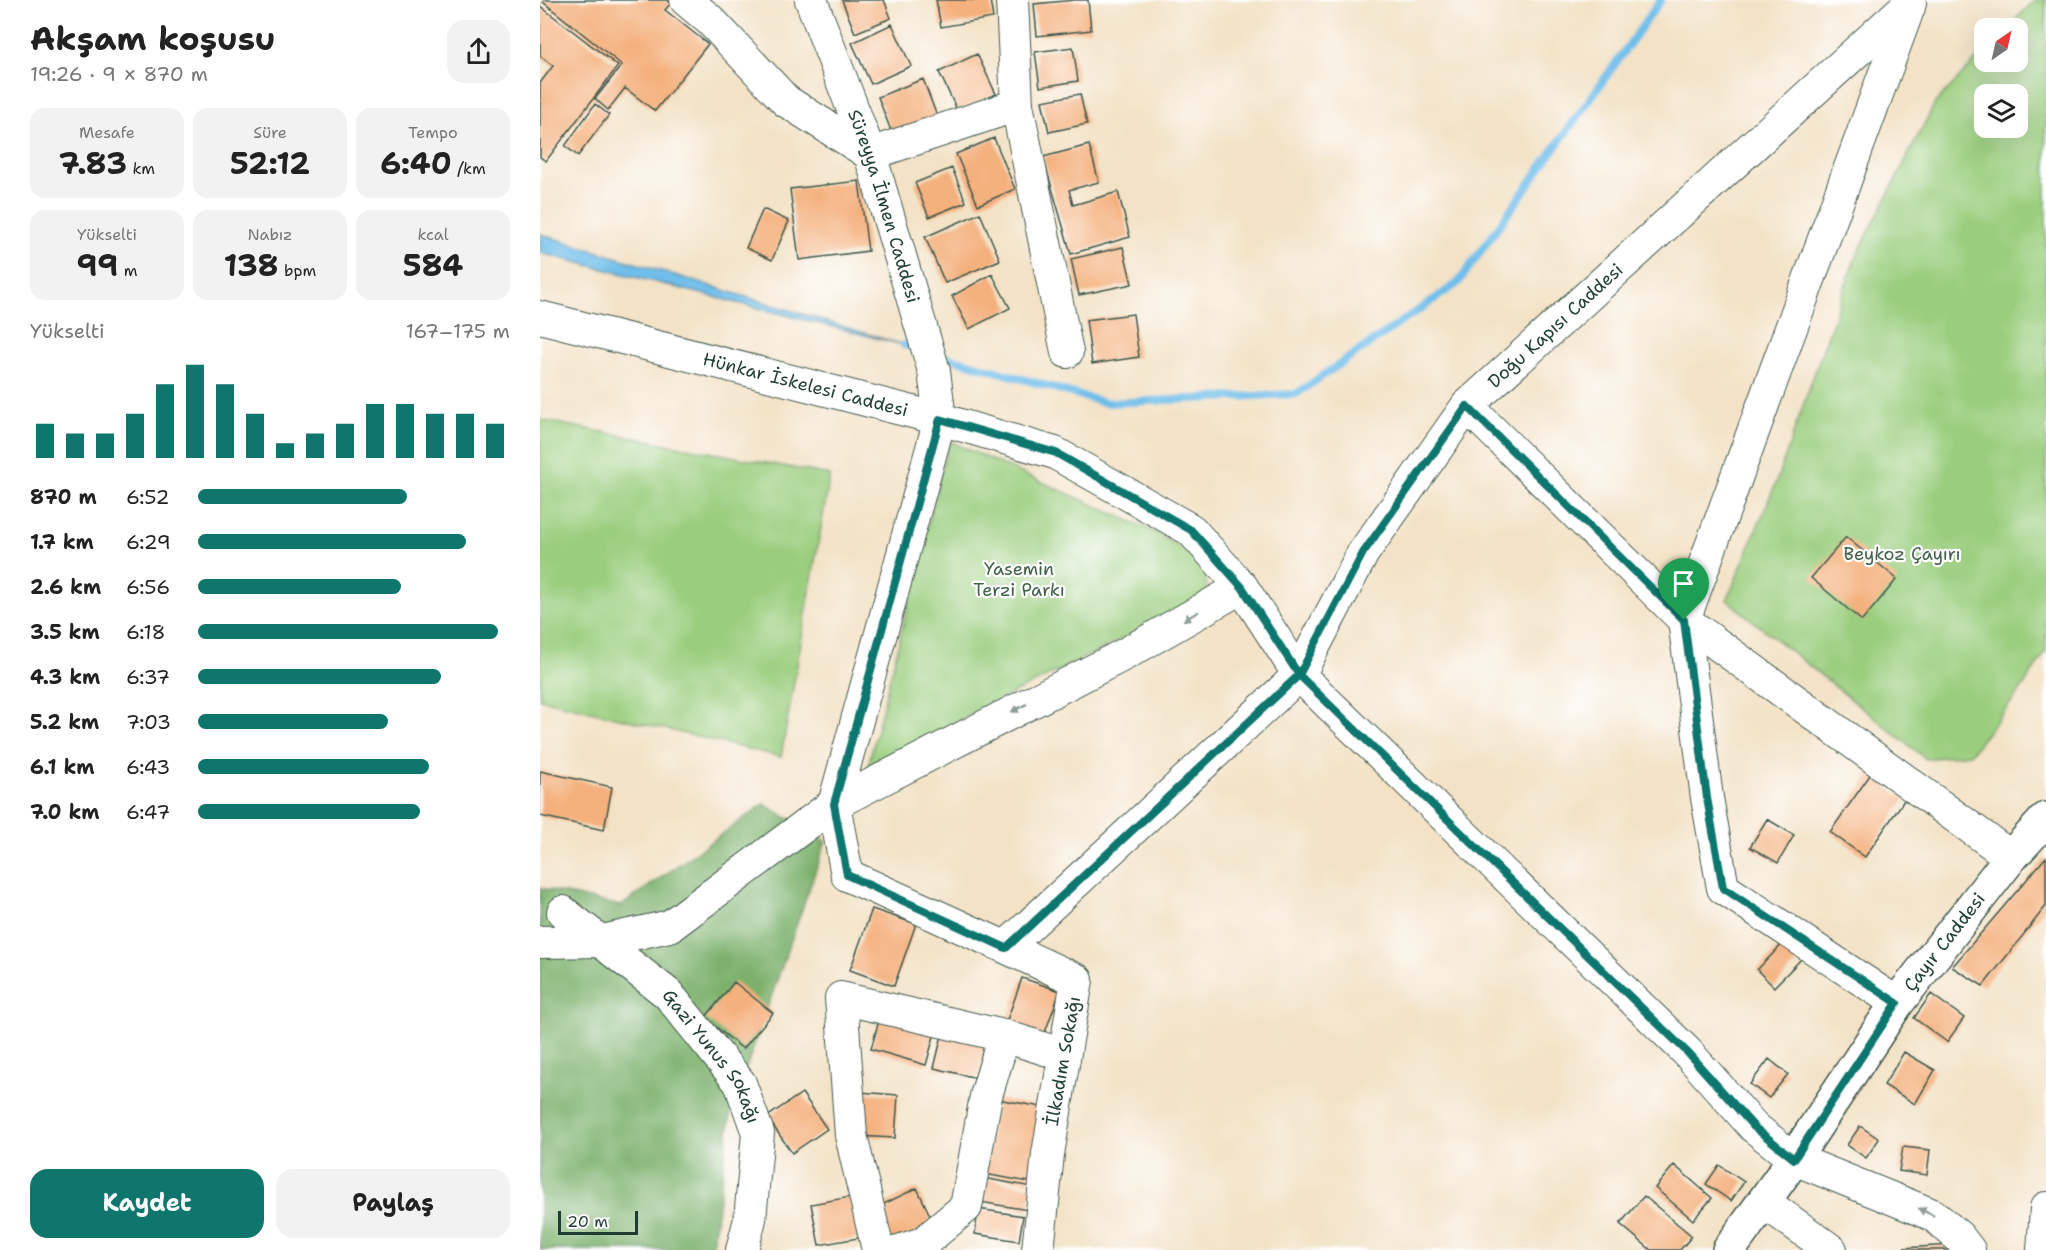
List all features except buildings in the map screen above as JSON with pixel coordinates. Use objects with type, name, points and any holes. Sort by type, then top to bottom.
[{"type":"main road","name":"Çayır Caddesi","points":[[1729,1250],[1794,1159],[1897,1003],[2011,856],[2046,819]]},
{"type":"street","points":[[686,0],[711,21],[786,101],[870,154],[1017,105]]},
{"type":"street","name":"Süreyya İlmen Caddesi","points":[[812,0],[870,154],[934,371],[940,419]]},
{"type":"street","points":[[1012,0],[1017,105],[1067,352]]},
{"type":"street","points":[[1897,1003],[1723,888],[1707,798],[1684,620],[1910,2]]},
{"type":"street","name":"Doğu Kapısı Caddesi","points":[[1006,948],[1299,675],[1363,553],[1467,406],[1910,2]]},
{"type":"street","name":"Hünkar İskelesi Caddesi","points":[[540,317],[940,419],[1056,453],[1191,530],[1242,587],[1299,675]]},
{"type":"street","points":[[1467,406],[1684,620],[2011,856]]},
{"type":"street","points":[[834,804],[940,419]]},
{"type":"street","points":[[540,942],[602,941],[670,926],[834,804],[1126,653],[1242,587]]},
{"type":"street","points":[[1299,675],[1687,1052],[1754,1127],[1794,1159],[1933,1215],[1953,1230],[1969,1250]]},
{"type":"street","name":"İlkadım Sokağı","points":[[834,804],[847,875],[1077,980],[1047,1154],[1038,1250]]},
{"type":"street","name":"Gazi Yunus Sokağı","points":[[563,912],[668,994],[740,1083],[758,1133],[750,1219],[742,1250]]},
{"type":"street","points":[[878,1250],[851,1135],[841,998],[1004,1035],[1064,1055]]},
{"type":"street","points":[[902,1250],[923,1243],[966,1207],[986,1096],[1004,1035]]},
{"type":"street","points":[[1764,1202],[1831,1250]]},
{"type":"street","points":[[2043,1250],[2046,1208]]},
{"type":"green space","name":"Beykoz Çayırı","points":[[2035,0],[2046,0],[2046,651],[2020,691],[1970,754],[1926,759],[1727,600],[1775,485],[1855,259],[1935,103],[1974,62],[1974,72],[2028,72],[2028,18],[2017,18]]},
{"type":"green space","points":[[540,420],[830,475],[781,757],[540,699]]},
{"type":"green space","name":"Yasemin Terzi Parkı","points":[[949,441],[1157,533],[1204,564],[1208,596],[868,766]]},
{"type":"green space","points":[[764,804],[826,841],[731,1111],[712,1250],[540,1250],[540,888],[621,906]]},
{"type":"water","points":[[540,234],[904,345],[540,253]]},
{"type":"waterway","points":[[936,354],[1106,403],[1296,394],[1458,283],[1661,0]]},
{"type":"waterway","points":[[904,345],[921,350]]},
{"type":"route","points":[[1684,620],[1467,406],[1363,553],[1299,675],[1242,587],[1191,530],[1056,453],[940,419],[834,804],[847,875],[1006,948],[1299,675],[1687,1052],[1754,1127],[1794,1159],[1897,1003],[1723,888],[1707,798],[1684,620]]}]
